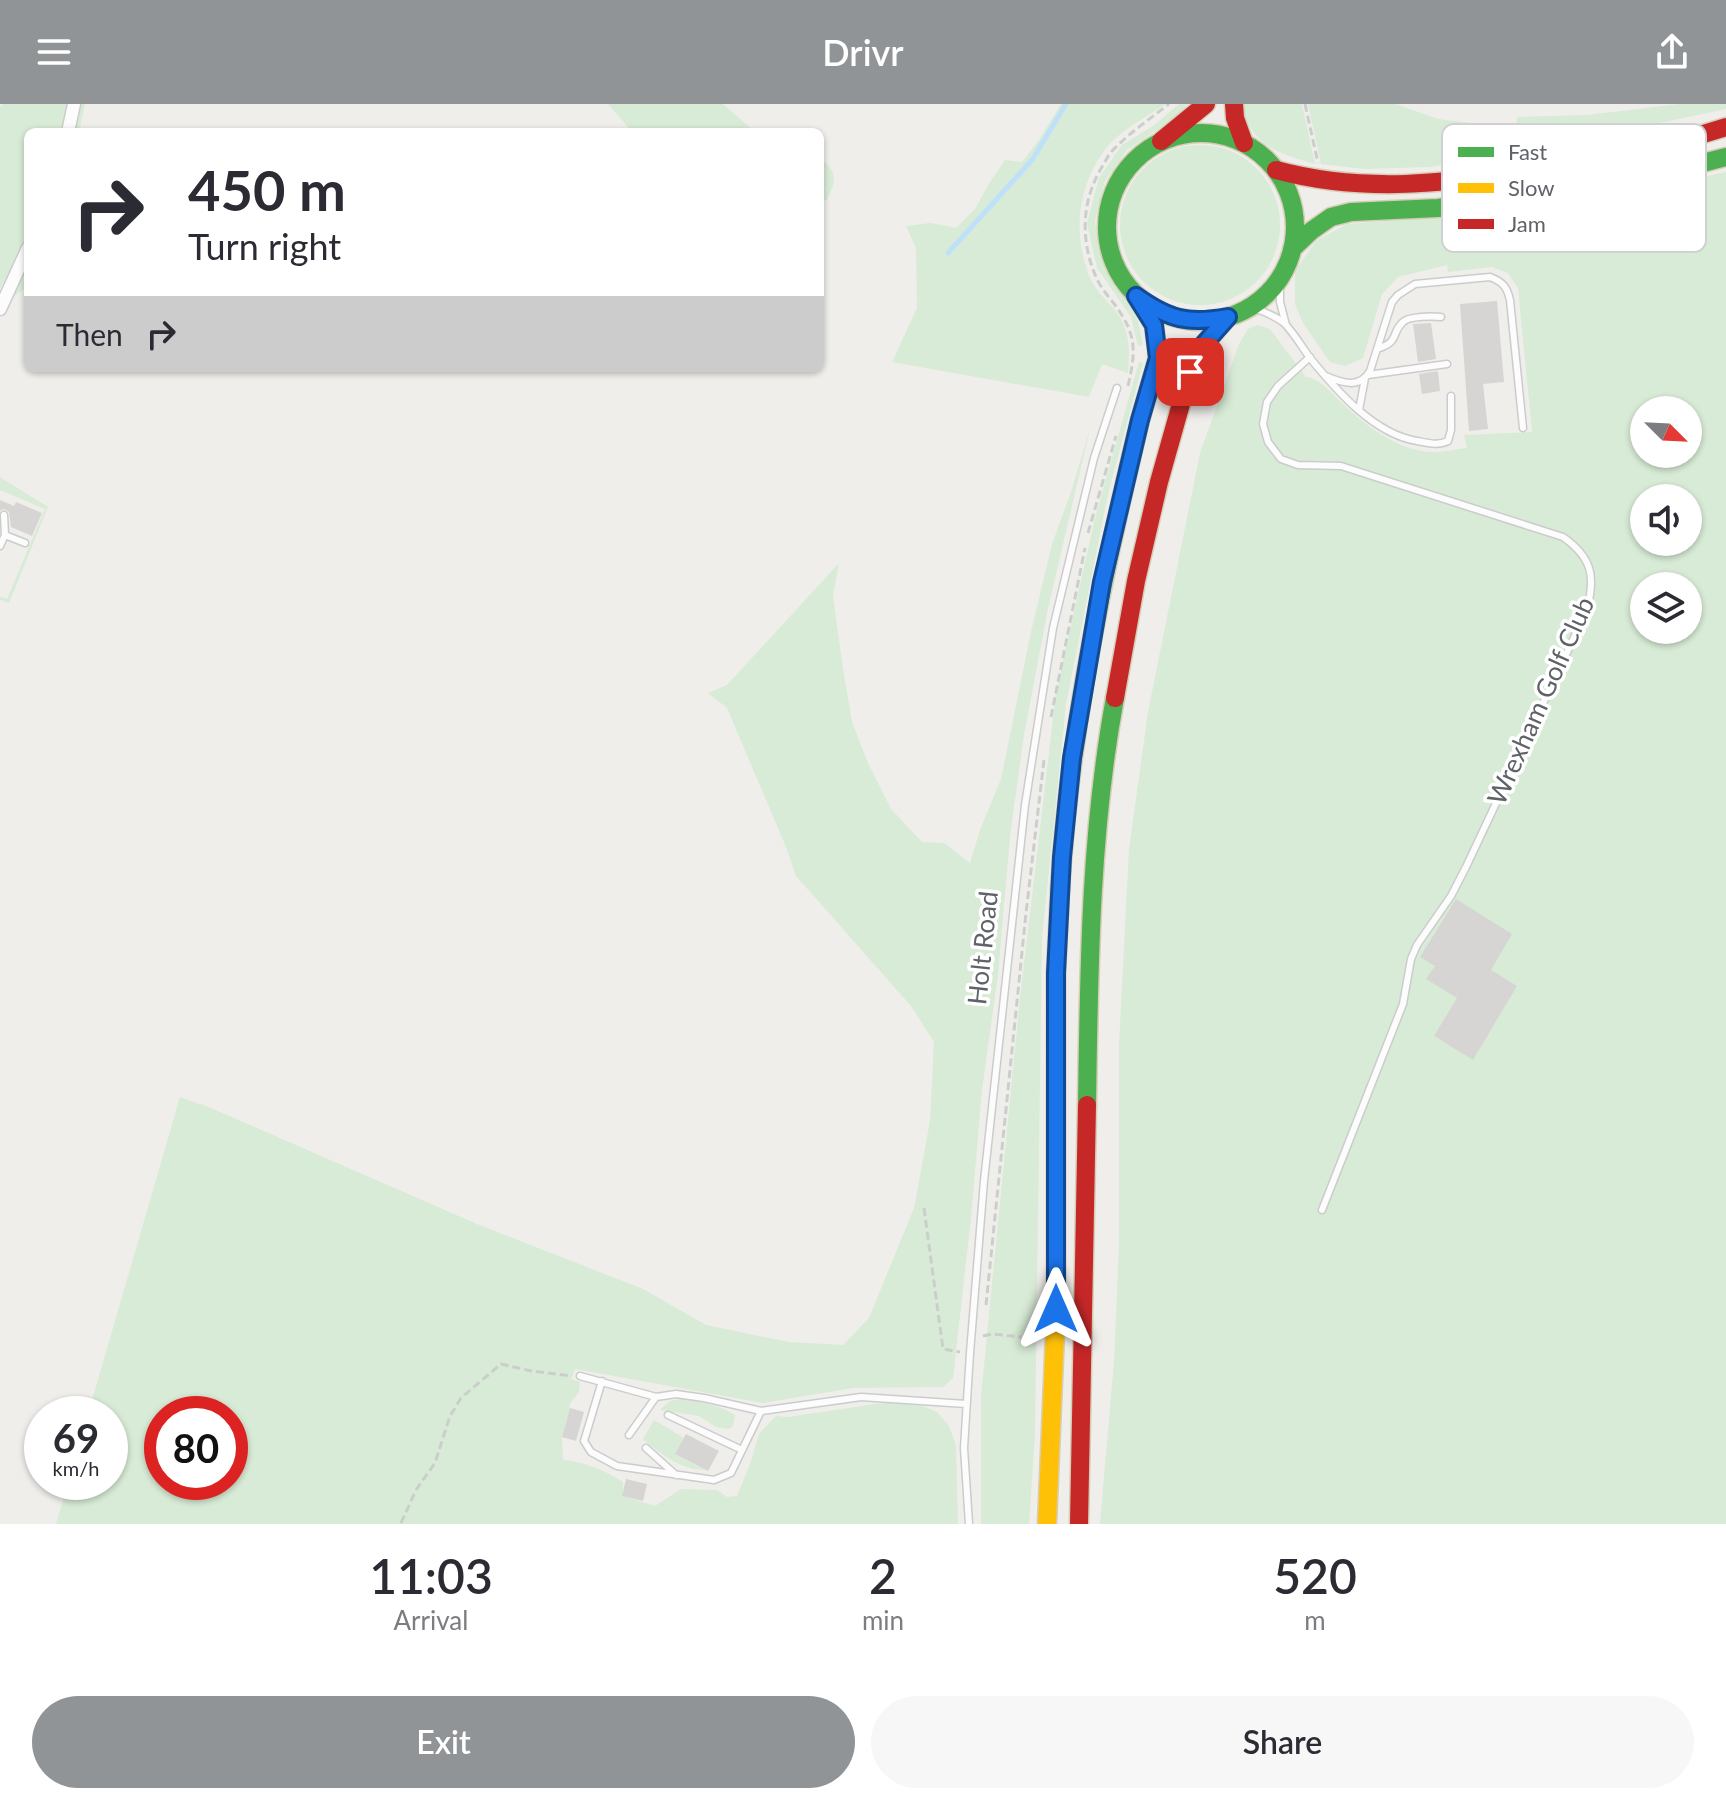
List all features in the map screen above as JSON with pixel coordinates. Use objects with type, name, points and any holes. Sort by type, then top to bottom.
[{"type":"main road","points":[[1047,1524],[1056,1309],[1056,973],[1062,857],[1072,758],[1102,582],[1140,420],[1158,358],[1154,325],[1120,276],[1109,252],[1106,225],[1110,199],[1121,175],[1139,155],[1206,104]]},
{"type":"main road","points":[[1234,104],[1235,118],[1244,143]]},
{"type":"main road","points":[[1706,134],[1726,127]]},
{"type":"main road","points":[[1136,296],[1156,310],[1180,319],[1204,321],[1228,317],[1250,307],[1267,294],[1280,277],[1292,249],[1295,229],[1293,208],[1276,170],[1261,155],[1244,143],[1224,135],[1203,132],[1182,134],[1161,141]]},
{"type":"main road","points":[[1706,162],[1726,157]]},
{"type":"main road","points":[[1276,170],[1322,180],[1365,184],[1442,181]]},
{"type":"main road","points":[[1292,249],[1331,217],[1351,212],[1442,208]]},
{"type":"main road","points":[[1079,1524],[1089,944],[1105,750],[1136,581],[1159,482],[1190,372],[1204,344],[1228,317]]},
{"type":"street","points":[[69,128],[74,104]]},
{"type":"street","points":[[0,309],[24,257]]},
{"type":"lane","points":[[1280,277],[1280,302],[1286,325]]},
{"type":"lane","points":[[1359,410],[1392,302],[1415,284],[1490,277],[1501,281],[1508,289],[1523,428]]},
{"type":"lane","points":[[1250,307],[1269,313],[1286,325],[1326,376],[1359,410],[1400,437],[1425,443],[1443,444],[1448,441],[1451,396]]},
{"type":"lane","points":[[1377,349],[1389,345],[1403,322],[1441,317]]},
{"type":"lane","name":"Wrexham Golf Club","points":[[1310,357],[1278,386],[1267,402],[1263,424],[1268,442],[1281,459],[1298,465],[1341,466],[1563,537],[1576,546],[1587,560],[1592,578],[1586,612],[1466,867],[1411,959],[1403,1004],[1322,1210]]},
{"type":"lane","points":[[1326,376],[1348,383],[1447,364]]},
{"type":"lane","name":"Holt Road","points":[[969,1524],[964,1448],[971,1337],[984,1181],[1025,805],[1053,628],[1094,458],[1117,388]]},
{"type":"lane","points":[[0,546],[5,535],[4,515]]},
{"type":"lane","points":[[5,535],[25,543]]},
{"type":"lane","points":[[580,1376],[656,1397],[676,1394],[761,1411],[861,1397],[966,1404]]},
{"type":"lane","points":[[602,1381],[584,1441],[591,1452],[617,1466],[714,1480],[731,1473],[761,1411]]},
{"type":"lane","points":[[629,1435],[656,1397]]},
{"type":"lane","points":[[668,1415],[742,1450]]},
{"type":"lane","points":[[646,1448],[677,1475]]},
{"type":"path","points":[[1129,385],[1134,349],[1131,331],[1128,322],[1098,281],[1089,254],[1084,219],[1093,183],[1113,148],[1169,104]]},
{"type":"path","points":[[1305,104],[1322,180]]},
{"type":"path","points":[[1049,729],[1087,538],[1118,427]]},
{"type":"path","points":[[985,1311],[1045,757]]},
{"type":"path","points":[[924,1208],[943,1349],[982,1354],[984,1326]]},
{"type":"path","points":[[971,1337],[992,1334],[1021,1337]]},
{"type":"path","points":[[401,1523],[416,1490],[435,1463],[450,1416],[461,1398],[501,1364],[554,1375],[580,1376]]},
{"type":"green space","points":[[3,104],[85,104],[80,128],[24,128],[24,289],[12,298],[9,280],[5,279],[0,289],[0,107]]},
{"type":"green space","points":[[608,104],[723,104],[750,128],[629,128]]},
{"type":"green space","points":[[1061,104],[1166,104],[1112,141],[1091,174],[1082,203],[1080,233],[1085,263],[1093,284],[1119,316],[1126,331],[1128,373],[1102,364],[1089,397],[892,362],[917,308],[916,248],[906,226],[931,223],[956,228],[975,209],[1005,160],[1022,162]]},
{"type":"green space","points":[[1179,104],[1188,104],[1175,118],[1127,150],[1105,181],[1095,220],[1098,248],[1109,276],[1128,301],[1138,321],[1143,345],[1138,346],[1131,317],[1097,268],[1087,223],[1099,178],[1122,145],[1153,126]]},
{"type":"green space","points":[[1241,104],[1302,104],[1315,164],[1289,156],[1259,139]]},
{"type":"green space","points":[[1308,104],[1396,104],[1438,119],[1481,124],[1442,124],[1442,165],[1364,169],[1321,164]]},
{"type":"green space","points":[[1680,104],[1726,104],[1726,109],[1655,124],[1516,124],[1517,117],[1587,115]]},
{"type":"green space","points":[[1200,145],[1231,151],[1257,168],[1274,194],[1280,225],[1274,256],[1257,282],[1231,299],[1200,305],[1169,299],[1143,282],[1126,256],[1120,225],[1126,194],[1143,168],[1169,151]]},
{"type":"green space","points":[[824,162],[834,177],[827,200],[824,200]]},
{"type":"green space","points":[[1726,172],[1726,1524],[1100,1524],[1114,1361],[1119,1243],[1119,1045],[1129,849],[1148,712],[1200,453],[1239,344],[1248,329],[1258,325],[1270,329],[1306,377],[1321,383],[1372,428],[1409,448],[1443,452],[1467,448],[1464,435],[1532,432],[1518,288],[1508,273],[1492,267],[1448,272],[1447,265],[1398,277],[1382,294],[1363,358],[1345,366],[1330,362],[1303,323],[1295,304],[1295,271],[1316,241],[1347,224],[1442,216],[1442,252],[1706,252],[1706,176]]},
{"type":"green space","points":[[1139,362],[1143,363],[1108,494],[1066,704],[1042,939],[1035,1434],[1029,1524],[981,1524],[981,1396],[1020,998],[1056,693],[1095,518]]},
{"type":"green space","points":[[1090,429],[1049,604],[1024,735],[1010,836],[998,975],[982,1090],[953,1378],[943,1387],[853,1388],[763,1403],[575,1369],[571,1379],[580,1382],[579,1392],[569,1405],[562,1437],[563,1460],[609,1474],[623,1482],[623,1496],[655,1506],[681,1489],[717,1490],[727,1497],[737,1496],[759,1434],[776,1416],[788,1417],[889,1402],[922,1406],[937,1412],[949,1426],[956,1446],[958,1524],[56,1524],[63,1500],[128,1500],[128,1396],[93,1396],[180,1097],[477,1224],[643,1289],[706,1325],[789,1342],[843,1345],[869,1318],[914,1208],[930,1121],[934,1042],[911,1006],[796,876],[727,708],[708,693],[727,685],[839,563],[833,596],[843,669],[852,722],[868,763],[891,809],[922,842],[944,843],[970,863],[1001,779],[1052,544]]},
{"type":"green space","points":[[0,477],[48,507],[9,603],[0,600],[0,597],[7,599],[45,509],[0,490]]},
{"type":"green space","points":[[686,1398],[735,1415],[733,1426],[729,1429],[716,1427],[699,1416],[660,1410],[670,1401]]},
{"type":"green space","points":[[654,1420],[684,1438],[676,1455],[705,1470],[680,1464],[643,1439]]},
{"type":"building","points":[[1497,301],[1504,382],[1483,384],[1488,429],[1469,431],[1460,304]]},
{"type":"building","points":[[1431,323],[1436,359],[1418,362],[1413,324]]},
{"type":"building","points":[[1438,371],[1440,391],[1422,394],[1419,374]]},
{"type":"building","points":[[0,500],[14,506],[16,502],[42,513],[32,536],[11,527],[9,512],[4,509],[0,511]]},
{"type":"building","points":[[1456,899],[1512,934],[1491,970],[1517,986],[1473,1060],[1434,1036],[1457,998],[1426,979],[1435,966],[1420,957]]},
{"type":"building","points":[[570,1408],[584,1412],[576,1441],[562,1437]]},
{"type":"building","points":[[686,1434],[719,1451],[708,1471],[675,1454]]},
{"type":"building","points":[[626,1479],[647,1484],[643,1501],[622,1496]]},
{"type":"waterway","points":[[948,253],[1032,160],[1066,104]]},
{"type":"traffic: fast","points":[[1201,133],[1237,140],[1267,161],[1288,191],[1295,227],[1288,263],[1267,293],[1237,314],[1201,321],[1165,314],[1135,293],[1114,263],[1107,227],[1114,191],[1135,161],[1165,140],[1201,133]]},
{"type":"traffic: fast","points":[[1706,162],[1726,157]]},
{"type":"traffic: fast","points":[[1292,249],[1331,217],[1351,212],[1442,208]]},
{"type":"traffic: fast","points":[[1060,889],[1069,785],[1084,682],[1126,479]]},
{"type":"traffic: fast","points":[[1087,1105],[1090,951],[1096,850],[1115,698]]},
{"type":"traffic: slow","points":[[1126,479],[1158,358],[1154,325],[1136,296]]},
{"type":"traffic: slow","points":[[1047,1524],[1056,1309],[1056,973],[1060,889]]},
{"type":"traffic: jam","points":[[1161,141],[1206,104]]},
{"type":"traffic: jam","points":[[1234,104],[1235,118],[1244,143]]},
{"type":"traffic: jam","points":[[1706,133],[1726,127]]},
{"type":"traffic: jam","points":[[1276,170],[1342,182],[1442,182]]},
{"type":"traffic: jam","points":[[1115,698],[1136,581],[1159,482],[1190,372],[1204,344],[1228,317]]},
{"type":"traffic: jam","points":[[1079,1524],[1087,1105]]},
{"type":"route","points":[[1056,1309],[1056,973],[1062,857],[1072,758],[1102,582],[1140,420],[1158,358],[1154,325],[1136,296],[1156,310],[1180,319],[1204,321],[1228,317],[1204,344],[1190,372]]}]
